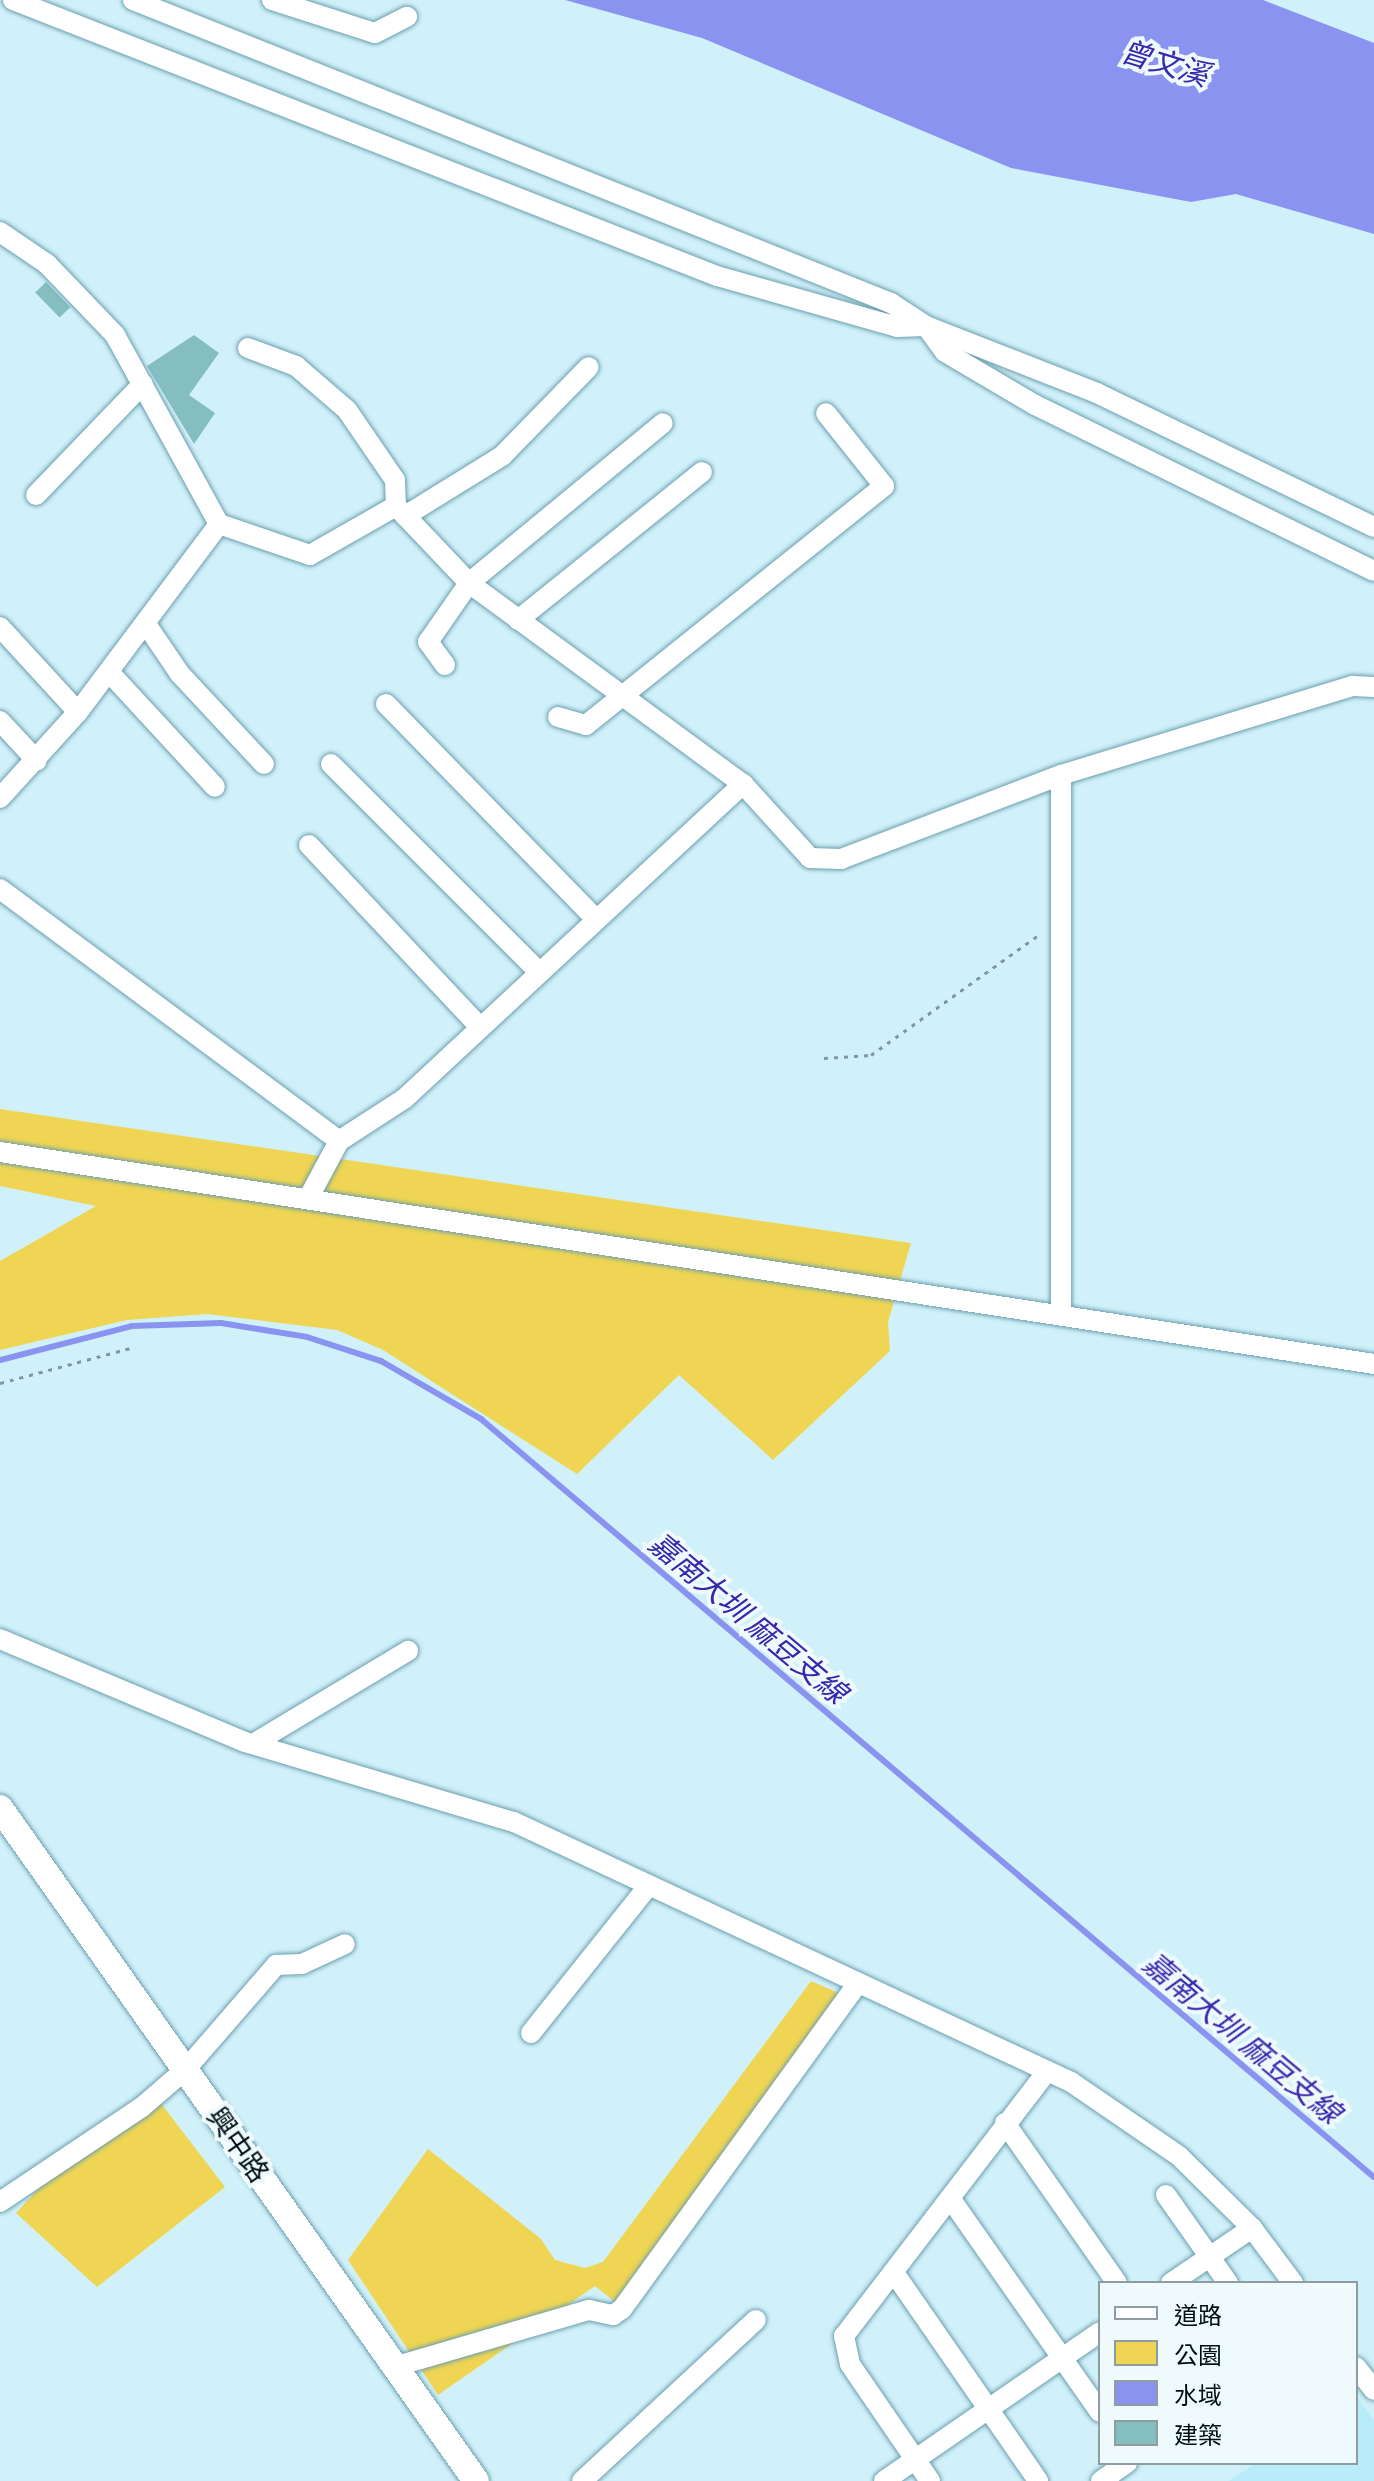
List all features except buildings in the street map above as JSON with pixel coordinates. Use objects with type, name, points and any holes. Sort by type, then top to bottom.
[{"type":"main road","name":"興中路","points":[[0,1808],[397,2366],[471,2477]]},
{"type":"street","points":[[13,0],[717,276],[897,327],[926,326]]},
{"type":"street","points":[[133,0],[891,303],[926,326],[1097,393],[1374,527]]},
{"type":"street","points":[[272,0],[375,33],[407,17]]},
{"type":"street","points":[[0,232],[89,303],[143,384],[219,524],[310,555],[502,456],[589,367]]},
{"type":"street","points":[[926,326],[945,352],[1035,405],[1374,571]]},
{"type":"street","points":[[248,348],[296,366],[347,410],[395,480],[400,511],[469,583],[625,692],[743,784],[810,858],[841,859],[1061,775],[1353,686],[1374,687]]},
{"type":"street","points":[[36,495],[143,384]]},
{"type":"street","points":[[558,717],[586,725],[884,486],[826,413]]},
{"type":"street","points":[[445,665],[428,642],[469,583],[663,423]]},
{"type":"street","points":[[518,620],[702,472]]},
{"type":"street","points":[[0,798],[37,761],[78,712],[219,524]]},
{"type":"street","points":[[146,624],[180,674],[264,764]]},
{"type":"street","points":[[0,627],[78,712]]},
{"type":"street","points":[[1353,686],[1374,670]]},
{"type":"street","points":[[109,672],[215,787]]},
{"type":"street","points":[[386,704],[594,917]]},
{"type":"street","points":[[0,721],[37,761]]},
{"type":"street","points":[[331,764],[538,971]]},
{"type":"street","points":[[1061,775],[1061,1314]]},
{"type":"street","points":[[309,1197],[339,1141],[404,1099],[594,917],[743,784]]},
{"type":"street","points":[[309,845],[479,1026]]},
{"type":"street","points":[[0,889],[339,1141]]},
{"type":"street","points":[[0,1152],[309,1197],[1374,1364]]},
{"type":"street","points":[[0,1639],[253,1744],[514,1822],[1047,2071],[1122,2111],[1252,2228],[1292,2281]]},
{"type":"street","points":[[253,1744],[408,1651]]},
{"type":"street","points":[[531,2033],[649,1885]]},
{"type":"street","points":[[0,2202],[186,2069],[276,1965],[302,1964],[345,1944]]},
{"type":"street","points":[[397,2366],[589,2310],[613,2315],[622,2309],[857,1984]]},
{"type":"street","points":[[930,2481],[844,2351],[844,2336],[897,2277],[950,2198],[1047,2071]]},
{"type":"street","points":[[1005,2123],[1116,2281]]},
{"type":"street","points":[[1166,2195],[1227,2281]]},
{"type":"street","points":[[950,2198],[1098,2409]]},
{"type":"street","points":[[1174,2281],[1252,2228]]},
{"type":"street","points":[[897,2277],[1038,2481]]},
{"type":"street","points":[[582,2481],[756,2320]]},
{"type":"street","points":[[884,2481],[1098,2333]]},
{"type":"street","points":[[1358,2370],[1374,2390]]},
{"type":"street","points":[[1101,2481],[1124,2465]]},
{"type":"path","points":[[824,1058],[871,1055],[1060,922]]},
{"type":"path","points":[[0,1383],[134,1347]]},
{"type":"shaded area","points":[[1358,2399],[1374,2420],[1374,2481],[1229,2481],[1253,2465],[1358,2465]]},
{"type":"green space","points":[[0,1109],[911,1243],[888,1322],[890,1351],[773,1460],[679,1375],[577,1474],[383,1350],[337,1330],[207,1314],[127,1320],[0,1350],[0,1261],[96,1206],[0,1186]]},
{"type":"green space","points":[[811,1981],[850,1998],[615,2302],[595,2286],[438,2395],[348,2260],[428,2149],[541,2239],[555,2260],[585,2268],[603,2262]]},
{"type":"green space","points":[[160,2102],[225,2187],[97,2287],[16,2213],[40,2187]]},
{"type":"water","name":"曾文溪","points":[[565,0],[1263,0],[1374,43],[1374,234],[1236,194],[1191,202],[1011,168],[702,38]]},
{"type":"waterway","name":"嘉南大圳 麻豆支線","points":[[0,1360],[132,1326],[221,1323],[307,1337],[381,1361],[481,1419],[1374,2177]]}]
